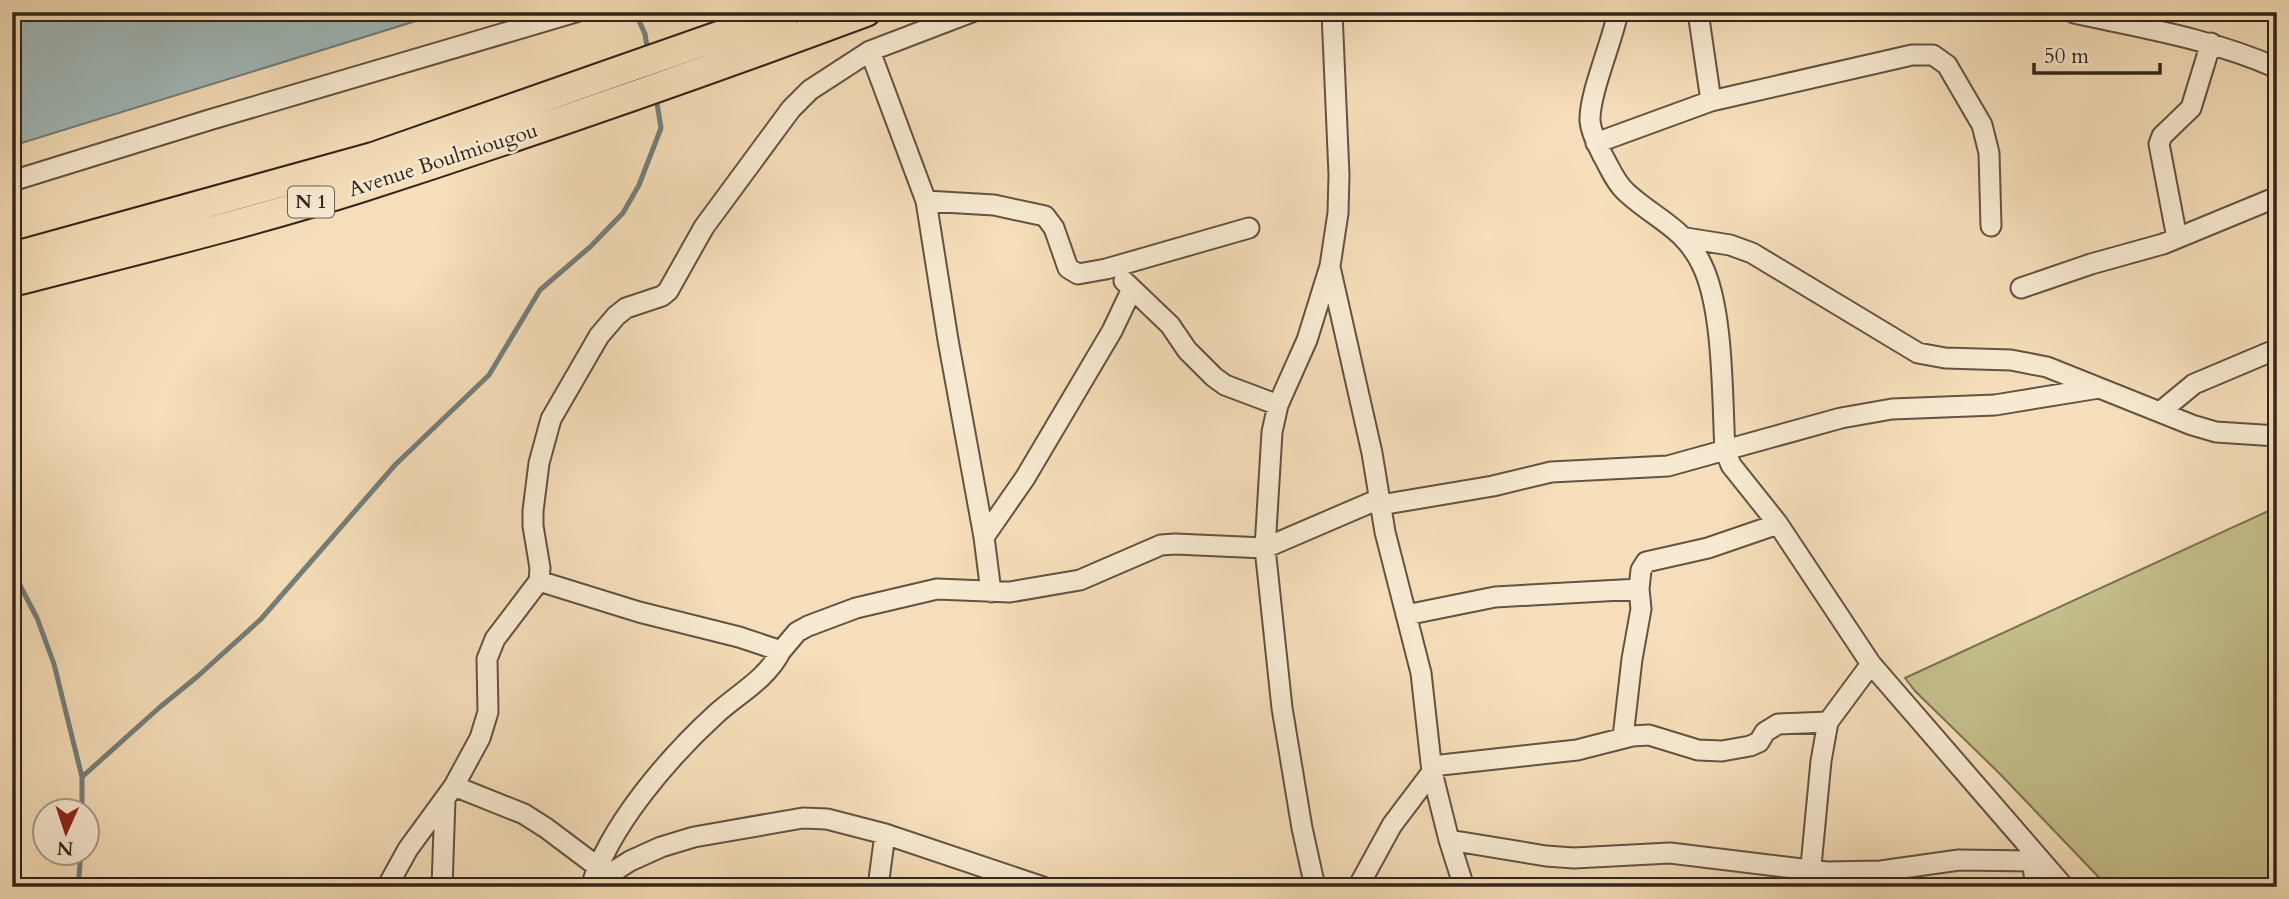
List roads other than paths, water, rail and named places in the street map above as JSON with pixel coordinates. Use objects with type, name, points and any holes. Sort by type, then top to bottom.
[{"type":"highway","name":"Avenue Boulmiougou","points":[[731,48],[788,12]]},
{"type":"highway","name":"Avenue Boulmiougou","points":[[12,282],[321,199],[600,94],[731,48],[866,12]]},
{"type":"highway","name":"Avenue Boulmiougou","points":[[12,257],[600,94]]},
{"type":"street","points":[[12,181],[248,108],[576,12]]},
{"type":"street","points":[[387,887],[408,849],[449,792],[485,727],[488,694],[486,671],[490,649],[539,582],[540,568],[533,512],[545,435],[551,419],[599,336],[626,308],[662,296],[668,291],[704,226],[791,109],[810,90],[870,51],[972,12]]},
{"type":"street","points":[[1315,887],[1282,708],[1265,548],[1269,460],[1278,405],[1307,340],[1330,266],[1338,212],[1339,175],[1332,12]]},
{"type":"street","points":[[1618,12],[1590,121],[1596,143],[1617,182],[1686,238],[1703,266],[1713,298],[1726,450],[1731,466],[1778,524],[1871,664],[2036,861],[2064,887]]},
{"type":"street","points":[[1698,12],[1712,101]]},
{"type":"street","points":[[2074,13],[2128,18],[2240,52],[2277,68]]},
{"type":"street","points":[[2177,238],[2159,144],[2162,136],[2191,108],[2211,43]]},
{"type":"street","points":[[870,51],[926,201],[984,537],[990,592]]},
{"type":"street","points":[[1596,143],[1712,101],[1912,55],[1933,55],[1947,65],[1982,125],[1989,152],[1991,226]]},
{"type":"street","points":[[2021,288],[2177,238],[2277,197]]},
{"type":"street","points":[[926,201],[994,205],[1045,216],[1054,228],[1068,268],[1073,273],[1085,274],[1106,269],[1249,228]]},
{"type":"street","points":[[1686,238],[1730,244],[1752,253],[1917,353],[1945,358],[2011,360],[2047,367],[2217,432],[2277,436]]},
{"type":"street","points":[[1330,266],[1372,453],[1380,502],[1421,673],[1432,769],[1449,840],[1464,887]]},
{"type":"street","points":[[1106,269],[1170,325],[1187,350],[1214,377],[1226,385],[1278,405]]},
{"type":"street","points":[[984,537],[1025,478],[1112,331],[1132,289]]},
{"type":"street","points":[[2160,412],[2194,384],[2277,349]]},
{"type":"street","points":[[592,882],[610,841],[656,778],[703,726],[767,673],[797,632],[856,608],[937,589],[990,592],[1030,590],[1080,580],[1161,545],[1265,548],[1380,502],[1493,486],[1550,472],[1668,466],[1842,418],[1892,409],[1995,405],[2099,388]]},
{"type":"street","points":[[1623,737],[1641,609],[1641,570],[1646,562],[1708,548],[1778,524]]},
{"type":"street","points":[[539,582],[781,652]]},
{"type":"street","points":[[1406,615],[1495,597],[1588,594],[1639,589]]},
{"type":"street","points":[[1809,878],[1821,761],[1828,722],[1871,664]]},
{"type":"street","points":[[1357,887],[1392,825],[1432,769],[1577,750],[1623,737],[1649,735],[1698,750],[1722,751],[1750,746],[1778,724],[1828,722]]},
{"type":"street","points":[[449,792],[524,814],[546,828],[592,882]]},
{"type":"street","points":[[442,887],[449,792]]},
{"type":"street","points":[[592,882],[630,860],[694,836],[803,818],[827,819],[885,834],[1043,887]]},
{"type":"street","points":[[878,887],[885,834]]},
{"type":"street","points":[[1449,840],[1574,858],[1670,853],[1809,878],[1959,860],[2036,861]]},
{"type":"street","points":[[2036,861],[2036,887]]},
{"type":"water","points":[[12,12],[445,12],[12,146]]},
{"type":"waterway","points":[[635,12],[645,34],[648,53]]},
{"type":"waterway","points":[[82,777],[261,619],[395,465],[489,375],[540,290],[590,247],[623,213],[639,185],[661,128],[656,97]]},
{"type":"waterway","points":[[12,570],[37,618],[54,664],[82,777],[82,797]]},
{"type":"waterway","points":[[78,887],[80,867]]}]
